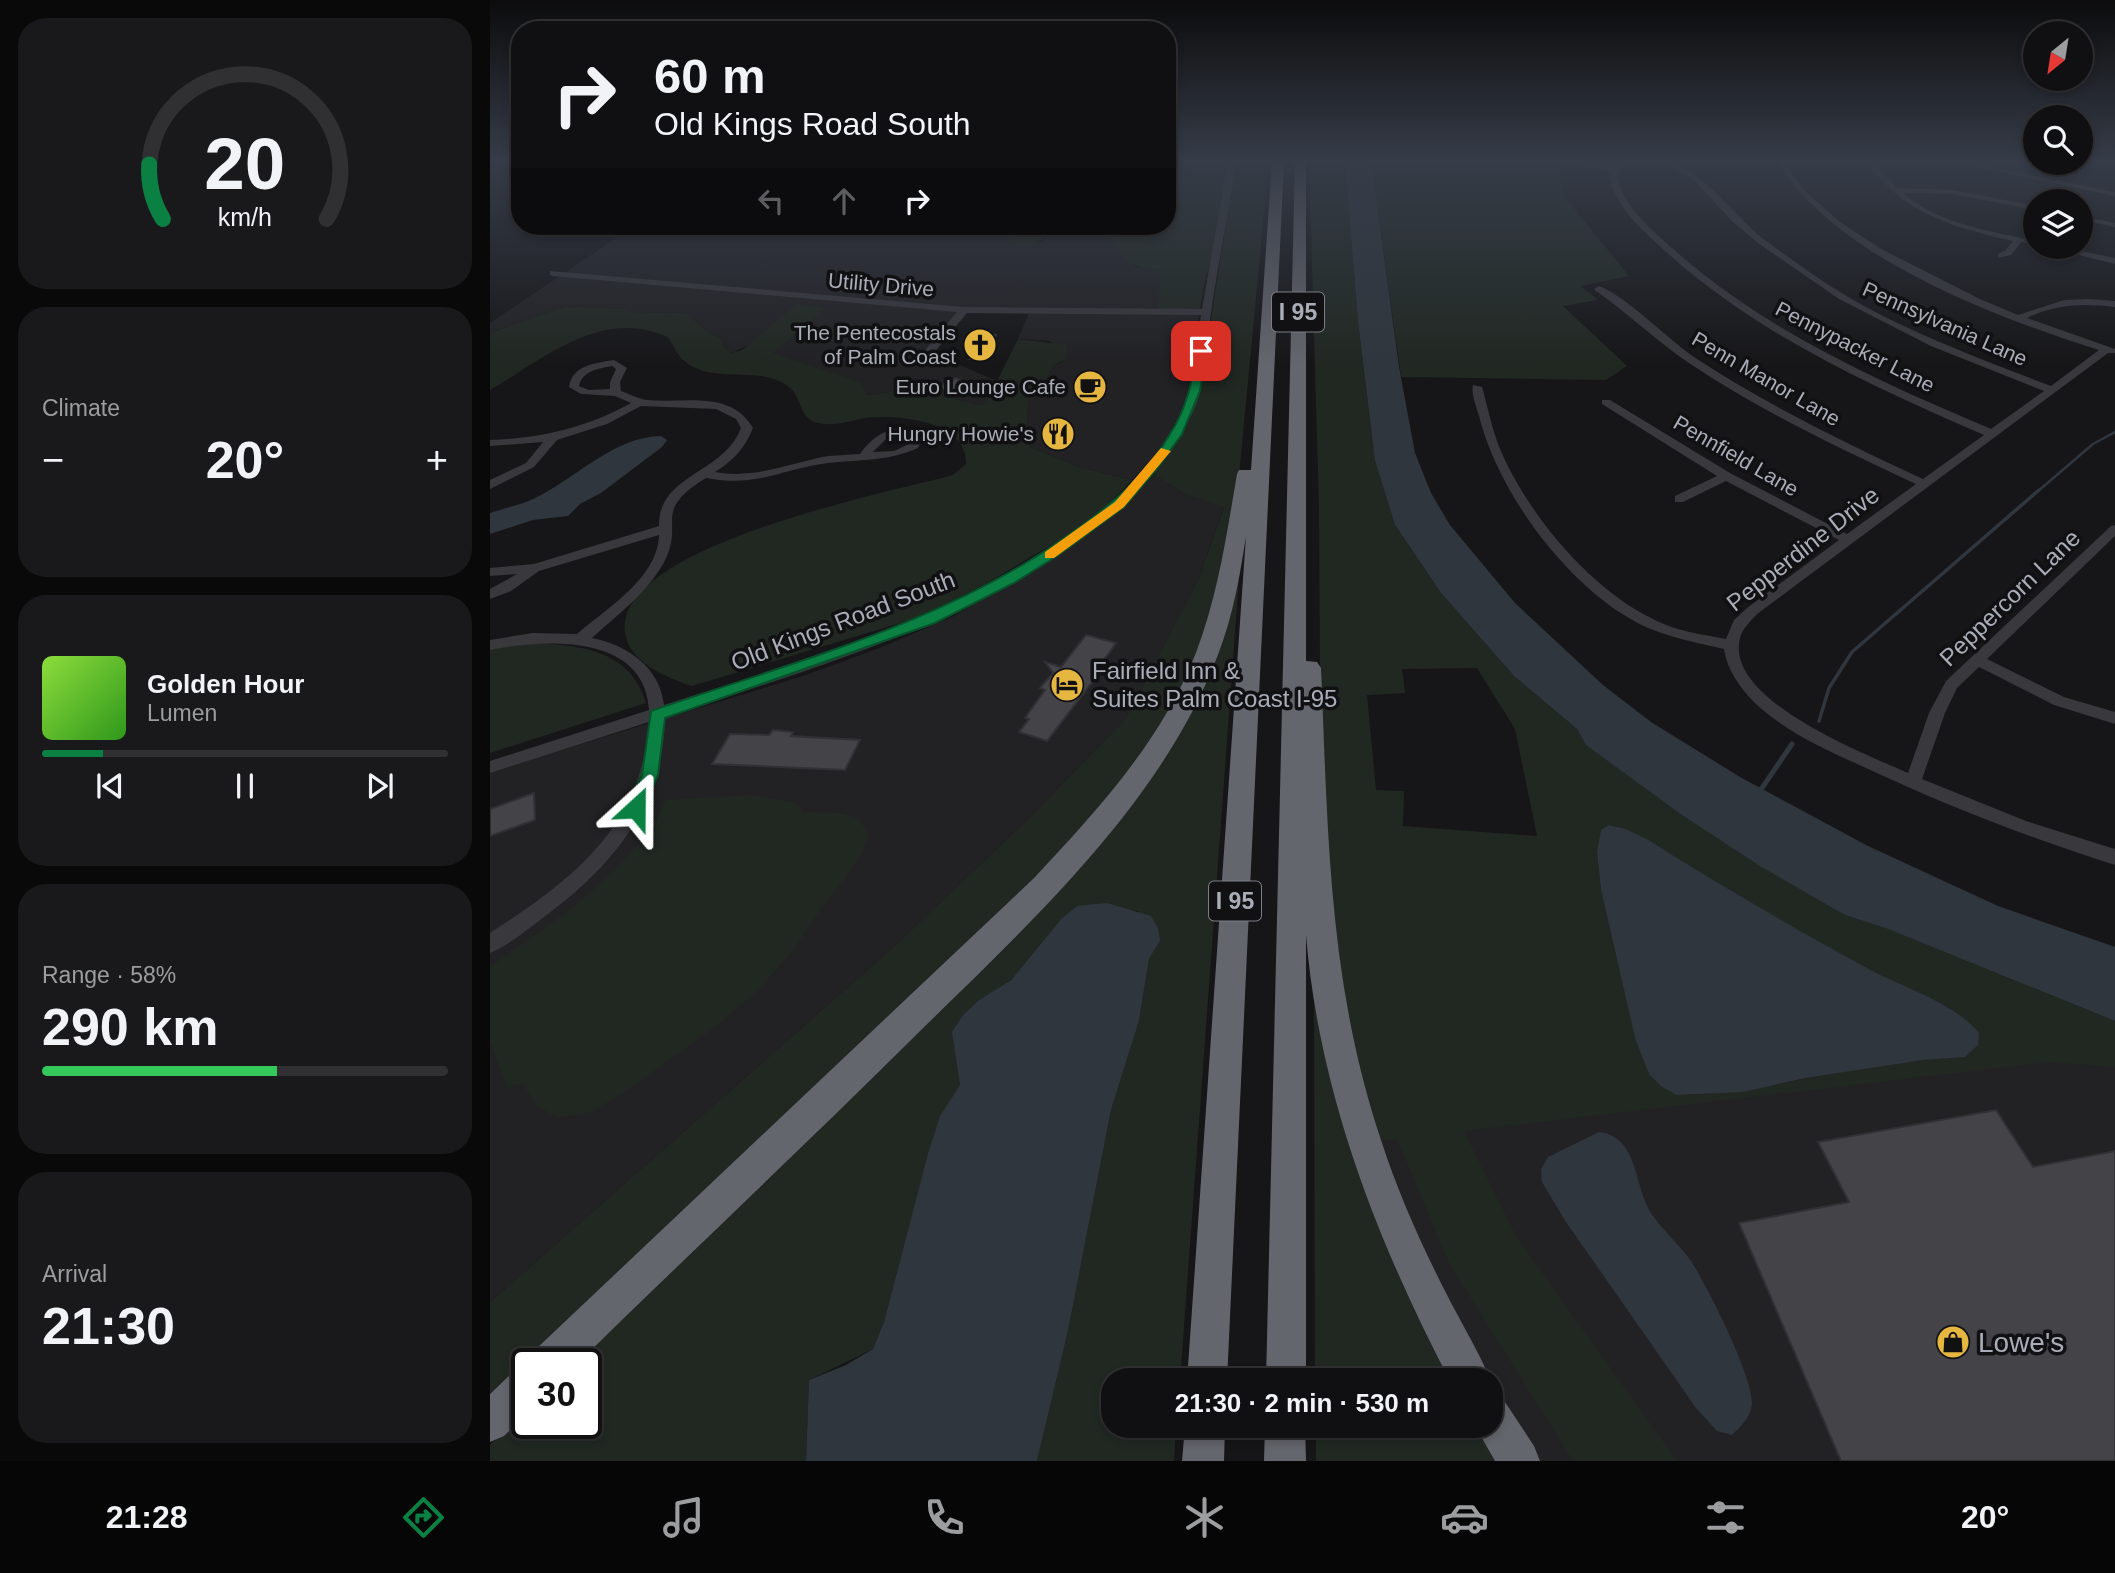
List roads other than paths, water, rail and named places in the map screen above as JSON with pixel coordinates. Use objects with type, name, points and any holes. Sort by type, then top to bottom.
[{"type":"highway","name":"I 95","points":[[1208,1368],[1275,229]]},
{"type":"highway","name":"I 95","points":[[1286,1368],[1299,229]]},
{"type":"highway","points":[[566,1348],[1032,900],[1122,798],[1166,735],[1208,651],[1223,603],[1249,457],[1263,420]]},
{"type":"highway","points":[[1296,462],[1308,486],[1308,656],[1319,925],[1327,993],[1347,1080],[1373,1165],[1422,1281],[1465,1368]]},
{"type":"highway","points":[[490,1422],[511,1402]]},
{"type":"highway","points":[[1503,1436],[1518,1461]]},
{"type":"highway","points":[[1203,1461],[1204,1438]]},
{"type":"highway","points":[[1285,1438],[1285,1461]]},
{"type":"street","name":"Old Kings Road South","points":[[490,767],[657,715],[930,620],[1009,580],[1095,524],[1132,492],[1182,423],[1195,391],[1220,229]]},
{"type":"street","name":"Pennypacker Lane","points":[[1646,229],[1693,271],[1741,308],[1835,364],[1992,434]]},
{"type":"street","name":"Pennsylvania Lane","points":[[1747,229],[1849,300],[1942,347],[2052,390]]},
{"type":"street","points":[[1848,229],[1936,283],[2017,319],[2111,351]]},
{"type":"street","points":[[1980,229],[2023,240]]},
{"type":"street","points":[[2001,256],[2008,253],[2019,239]]},
{"type":"street","points":[[2093,256],[2115,261]]},
{"type":"street","name":"Utility Drive","points":[[553,273],[964,310],[1206,312]]},
{"type":"street","name":"Penn Manor Lane","points":[[1600,289],[1663,341],[1732,386],[1812,430],[1925,484]]},
{"type":"street","points":[[2017,319],[2057,302],[2080,300],[2115,304]]},
{"type":"street","points":[[927,354],[964,310]]},
{"type":"street","name":"Pepperdine Drive","points":[[2111,351],[2052,390],[1746,616],[1737,626],[1731,645],[1734,662],[1742,677],[1760,699],[1776,712],[1850,753],[2003,819],[2115,857]]},
{"type":"street","points":[[580,640],[655,566],[664,548],[663,519],[670,502],[684,487],[725,460],[740,445],[747,428],[742,419],[730,410],[708,405],[638,402],[616,393],[583,392],[575,387],[575,380],[589,367],[614,363],[622,368],[615,382],[616,393]]},
{"type":"street","points":[[1477,387],[1490,438],[1506,474],[1540,525],[1578,567],[1617,603],[1647,622],[1679,634],[1731,645]]},
{"type":"street","points":[[490,443],[552,439],[595,426],[638,402]]},
{"type":"street","name":"Pennfield Lane","points":[[1606,402],[1726,475],[1848,540]]},
{"type":"street","points":[[490,485],[530,465],[552,439]]},
{"type":"street","points":[[705,474],[731,479],[752,478],[825,460],[865,455]]},
{"type":"street","points":[[1679,499],[1726,475]]},
{"type":"street","points":[[490,572],[534,568],[664,529]]},
{"type":"street","name":"Peppercorn Lane","points":[[1913,782],[1947,692],[2115,529]]},
{"type":"street","points":[[490,594],[506,588],[534,568]]},
{"type":"street","points":[[490,645],[541,638],[580,640],[615,651],[635,664],[651,683],[657,715],[655,752],[650,775],[622,830],[565,889],[490,944]]},
{"type":"street","points":[[1977,660],[2059,701],[2115,718]]},
{"type":"waterway","points":[[2037,492],[2093,444],[2115,432]]},
{"type":"waterway","points":[[1819,721],[1829,688],[1852,652],[2039,490]]},
{"type":"waterway","points":[[1762,788],[1792,744]]},
{"type":"place","name":"The Pentecostals of Palm Coast","points":[[980,345]]},
{"type":"place","name":"Euro Lounge Cafe","points":[[1090,387]]},
{"type":"place","name":"Hungry Howie's","points":[[1058,434]]},
{"type":"place","name":"Fairfield Inn & Suites Palm Coast I-95","points":[[1067,685]]},
{"type":"place","name":"Lowe's","points":[[1953,1342]]}]
